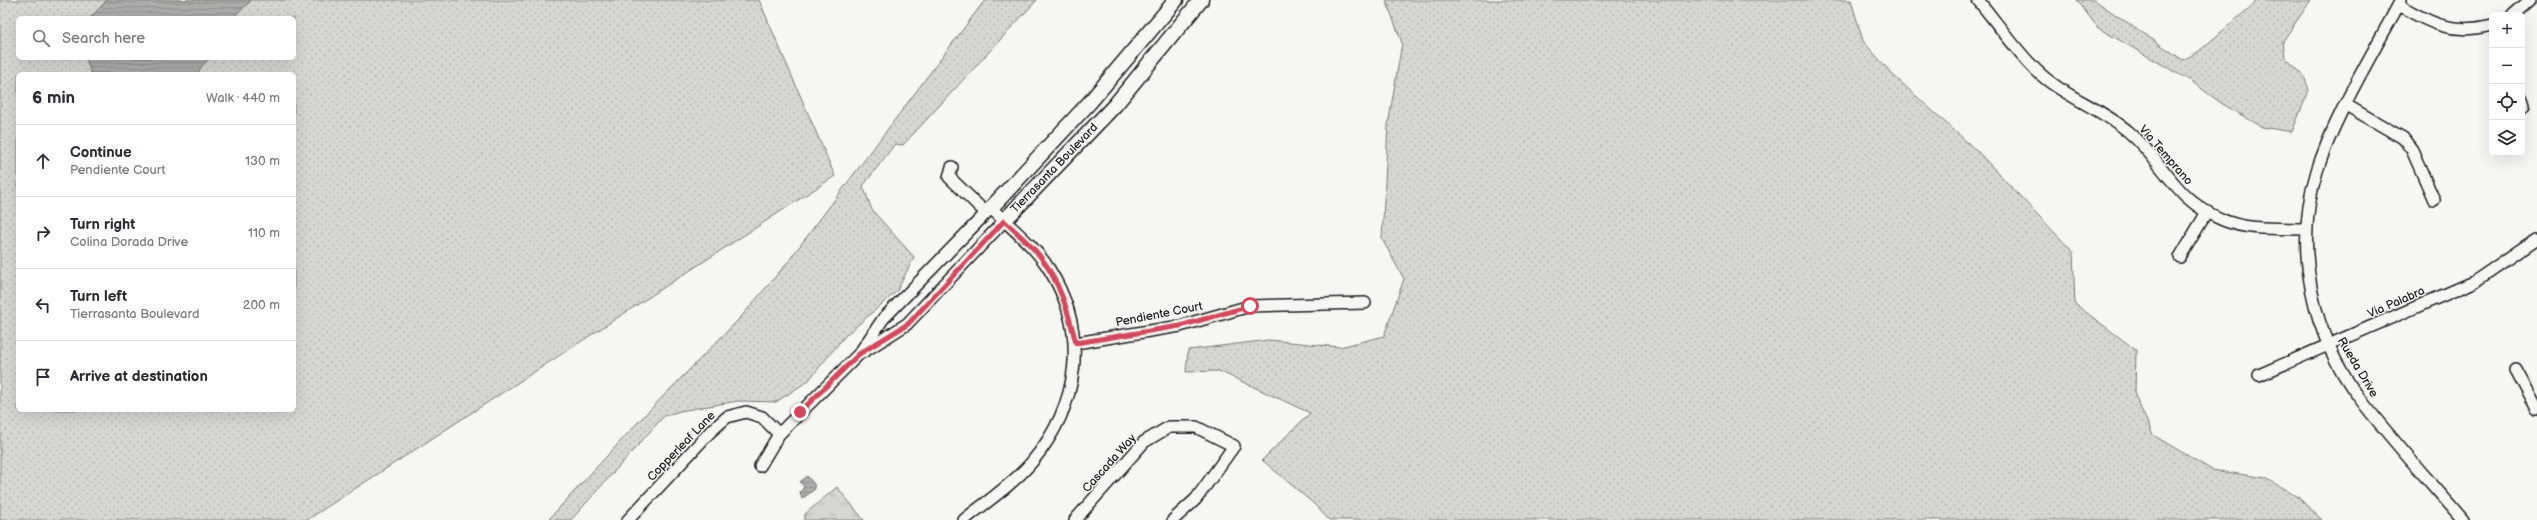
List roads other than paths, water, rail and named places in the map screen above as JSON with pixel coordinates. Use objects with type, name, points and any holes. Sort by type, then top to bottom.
[{"type":"main road","name":"Tierrasanta Boulevard","points":[[988,210],[1090,102],[1176,0]]},
{"type":"main road","name":"Tierrasanta Boulevard","points":[[1004,221],[1115,105],[1201,0]]},
{"type":"street","name":"Via Temprano","points":[[1978,0],[2036,70],[2054,84],[2102,112],[2130,133],[2182,194],[2207,212],[2224,220],[2244,226],[2307,229]]},
{"type":"street","points":[[2516,12],[2530,0]]},
{"type":"street","points":[[2400,2],[2428,22],[2460,29],[2489,25]]},
{"type":"street","name":"Rueda Drive","points":[[2400,2],[2328,141],[2317,171],[2310,199],[2307,229],[2307,261],[2312,293],[2328,346],[2360,400],[2463,520]]},
{"type":"street","points":[[2346,105],[2403,138],[2412,150],[2434,200]]},
{"type":"street","points":[[952,167],[949,177],[988,210],[1004,221],[1039,255],[1049,269],[1066,305],[1076,343],[1072,383],[1057,426],[1031,463],[964,520]]},
{"type":"street","name":"Tierrasanta Boulevard","points":[[760,466],[779,434],[859,354],[884,319],[988,210]]},
{"type":"street","points":[[2180,258],[2207,212]]},
{"type":"street","name":"Tierrasanta Boulevard","points":[[859,354],[908,324],[1004,221]]},
{"type":"street","name":"Via Palabra","points":[[2258,375],[2474,282],[2536,239]]},
{"type":"street","name":"Pendiente Court","points":[[1076,343],[1180,326],[1250,306],[1365,303]]},
{"type":"street","points":[[2516,370],[2537,408]]},
{"type":"street","name":"Copperleaf Lane","points":[[628,520],[710,432],[727,417],[746,412],[762,417],[779,434]]},
{"type":"street","name":"Cascada Way","points":[[1075,520],[1144,442],[1169,427],[1196,427],[1234,446],[1196,499],[1173,520]]}]
